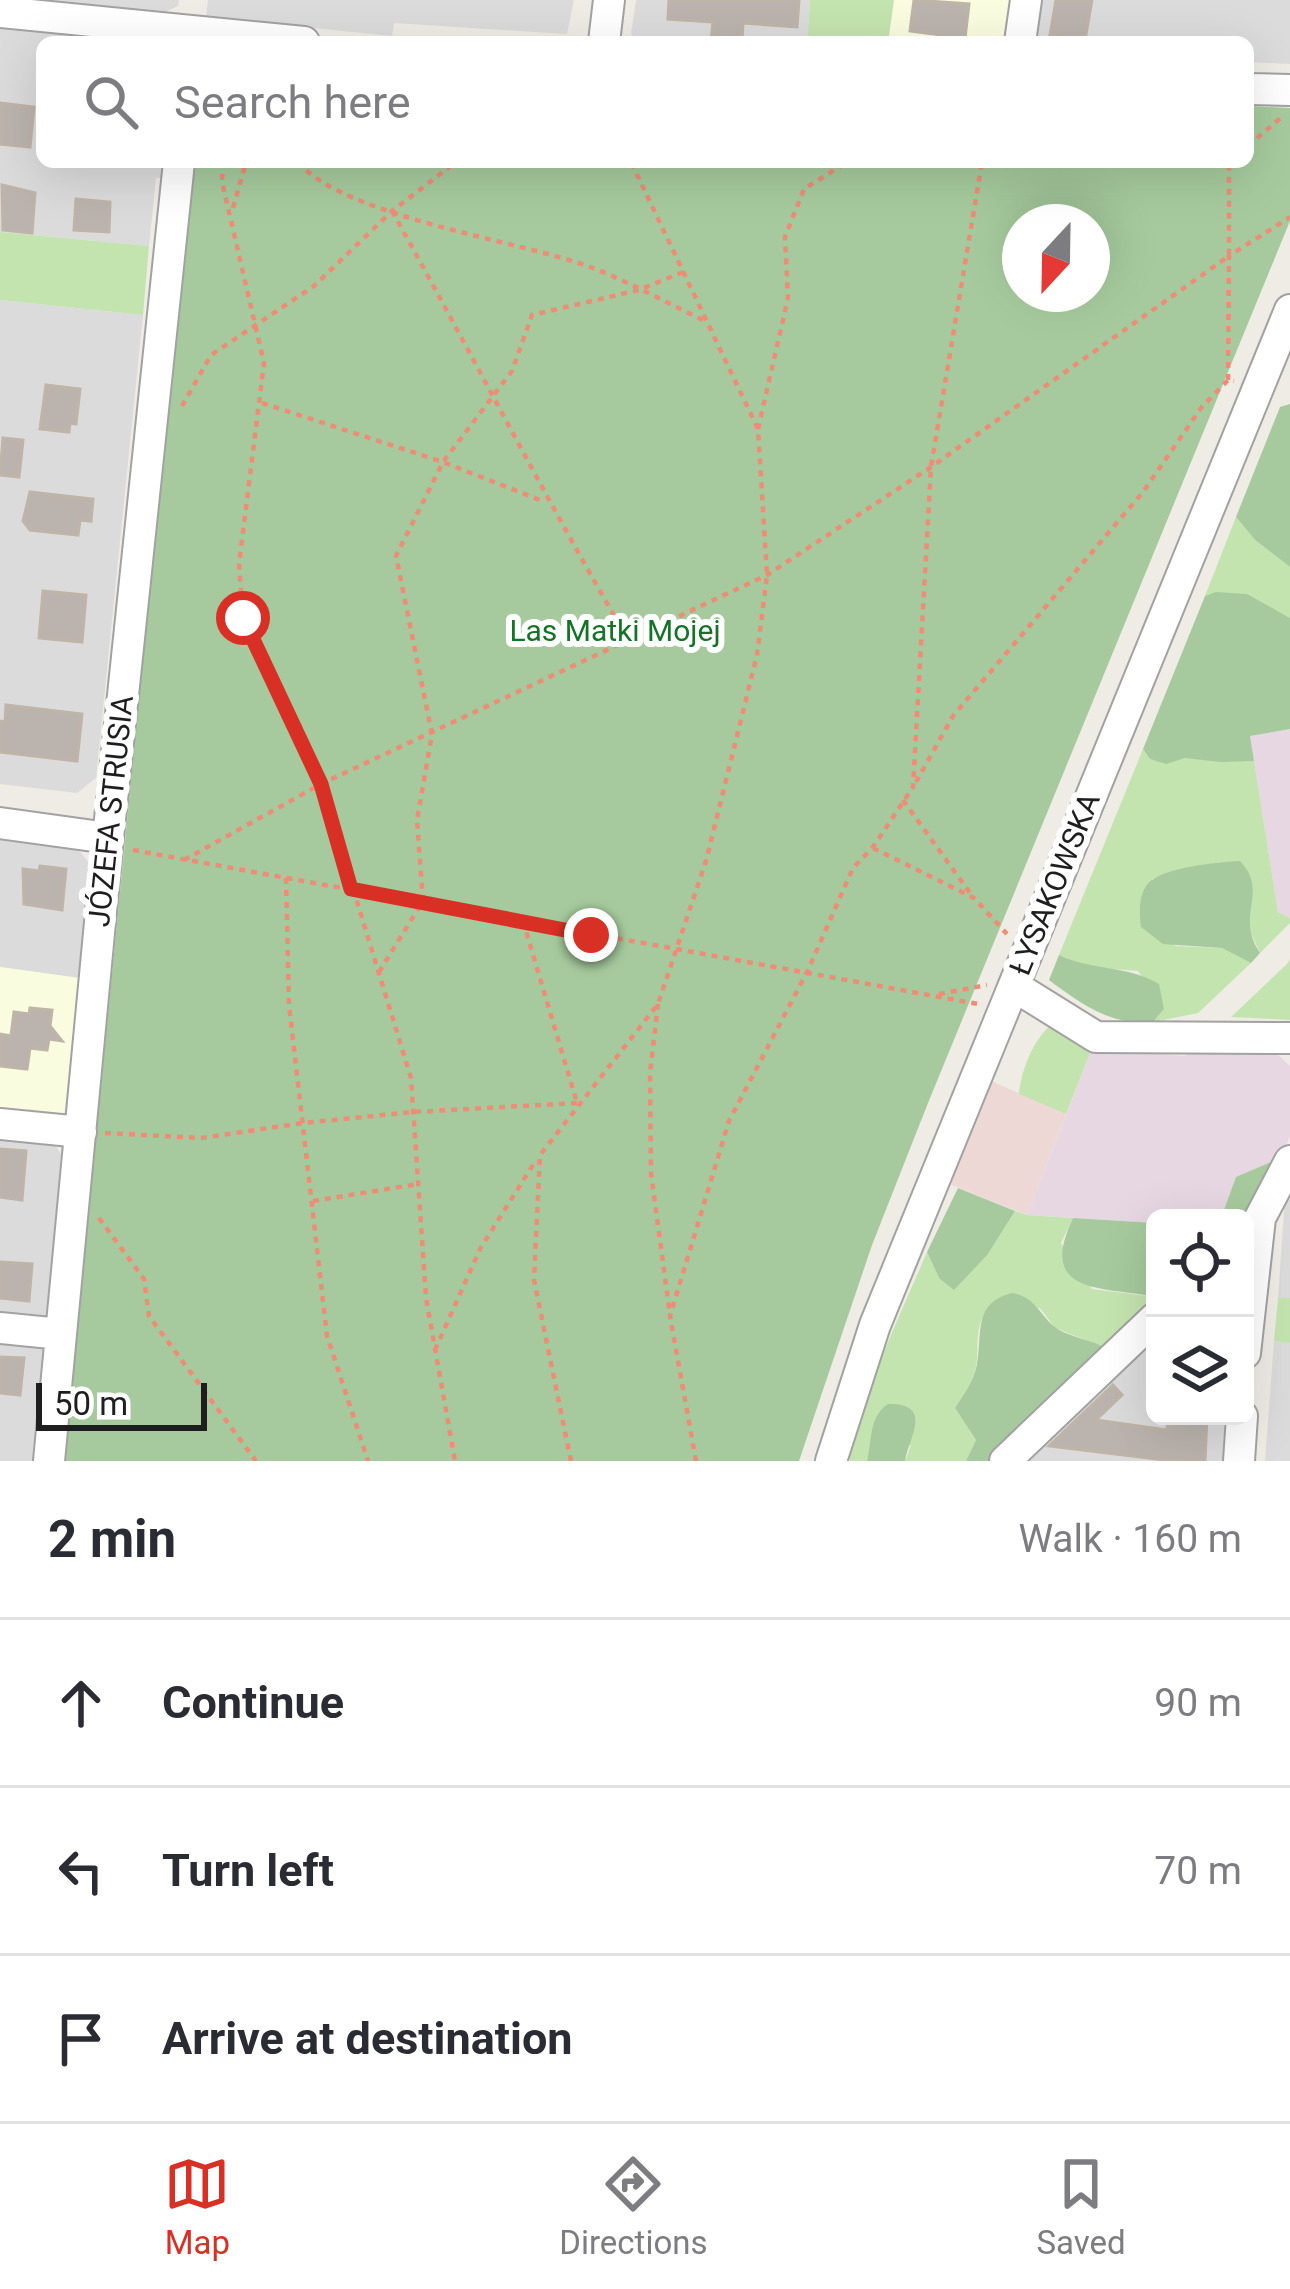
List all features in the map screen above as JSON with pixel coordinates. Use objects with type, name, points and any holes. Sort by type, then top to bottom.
[{"type":"street","points":[[193,36],[196,0]]},
{"type":"street","points":[[605,36],[609,0]]},
{"type":"street","points":[[1021,36],[1026,0]]},
{"type":"street","points":[[0,12],[185,36]]},
{"type":"street","points":[[1254,89],[1290,90]]},
{"type":"street","name":"JÓZEFA STRUSIA","points":[[49,1461],[178,168]]},
{"type":"street","name":"ŁYSAKOWSKA","points":[[831,1461],[875,1325],[1000,985],[1290,310]]},
{"type":"street","points":[[0,824],[108,838]]},
{"type":"street","points":[[1000,985],[1096,1037],[1290,1038]]},
{"type":"street","points":[[0,1124],[81,1132]]},
{"type":"street","points":[[1248,1317],[1260,1218],[1290,1160]]},
{"type":"street","points":[[1005,1461],[1146,1327]]},
{"type":"street","points":[[0,1328],[61,1334]]},
{"type":"street","points":[[1239,1461],[1241,1425]]},
{"type":"path","points":[[1254,141],[1290,110]]},
{"type":"path","points":[[223,168],[263,363],[262,403],[239,564],[243,618],[321,784],[411,1078],[426,1298],[455,1461]]},
{"type":"path","points":[[232,212],[244,168]]},
{"type":"path","points":[[303,168],[314,181],[392,211],[590,267],[707,322]]},
{"type":"path","points":[[178,415],[211,355],[314,286],[392,211],[448,168]]},
{"type":"path","points":[[634,168],[758,429]]},
{"type":"path","points":[[696,1461],[651,1173],[650,1072],[658,1004],[706,861],[758,656],[767,575],[758,429],[788,298],[785,237],[804,189],[838,168]]},
{"type":"path","points":[[913,787],[931,467],[981,168]]},
{"type":"path","points":[[670,1316],[729,1121],[808,970],[853,868],[873,848],[953,716],[1143,492],[1202,407],[1232,381],[1229,168]]},
{"type":"path","points":[[392,211],[628,641]]},
{"type":"path","points":[[184,860],[321,784],[767,575],[1290,217]]},
{"type":"path","points":[[378,975],[423,901],[417,820],[433,734],[396,556],[442,462],[512,371],[532,315],[639,290],[683,272]]},
{"type":"path","points":[[262,403],[548,502]]},
{"type":"path","points":[[902,800],[974,898],[1007,934]]},
{"type":"path","points":[[108,838],[121,848],[979,1004]]},
{"type":"path","points":[[873,848],[974,898]]},
{"type":"path","points":[[286,878],[289,1005],[327,1336],[366,1459]]},
{"type":"path","points":[[523,921],[577,1103]]},
{"type":"path","points":[[934,995],[1000,985]]},
{"type":"path","points":[[435,1351],[480,1249],[539,1155],[658,1004]]},
{"type":"path","points":[[81,1132],[201,1138],[413,1112],[577,1103]]},
{"type":"path","points":[[539,1155],[535,1280],[571,1461]]},
{"type":"path","points":[[313,1201],[418,1184]]},
{"type":"path","points":[[74,1192],[108,1227],[144,1279],[149,1316],[256,1461]]},
{"type":"shaded area","points":[[11,0],[179,0],[178,6],[159,15]]},
{"type":"shaded area","points":[[208,0],[574,0],[567,34],[394,23],[392,36],[206,17]]},
{"type":"shaded area","points":[[636,0],[810,0],[807,36],[631,34]]},
{"type":"shaded area","points":[[894,0],[1012,0],[1007,36],[889,36]]},
{"type":"shaded area","points":[[1039,0],[1290,0],[1290,64],[1254,62],[1254,36],[1034,36]]},
{"type":"shaded area","points":[[0,26],[110,36],[36,36],[36,168],[162,168],[161,178],[156,178],[149,246],[0,232]]},
{"type":"shaded area","points":[[0,300],[143,315],[96,778],[77,793],[0,784]]},
{"type":"shaded area","points":[[1290,729],[1290,918],[1278,912],[1250,736]]},
{"type":"shaded area","points":[[0,839],[77,848],[90,864],[79,978],[0,967]]},
{"type":"shaded area","points":[[0,967],[79,978],[64,1116],[0,1109]]},
{"type":"shaded area","points":[[1092,1048],[1184,1056],[1196,1050],[1275,1052],[1290,1066],[1290,1136],[1285,1149],[1280,1158],[1237,1177],[1225,1209],[1146,1209],[1146,1222],[1027,1215]]},
{"type":"shaded area","points":[[989,1080],[1066,1114],[1027,1215],[947,1183]]},
{"type":"shaded area","points":[[0,1135],[52,1141],[61,1154],[34,1461],[0,1461]]},
{"type":"shaded area","points":[[1290,1193],[1290,1298],[1278,1298],[1285,1197]]},
{"type":"shaded area","points":[[1274,1341],[1290,1343],[1290,1461],[1265,1461]]},
{"type":"shaded area","points":[[1146,1343],[1146,1425],[1224,1425],[1222,1461],[1022,1461]]},
{"type":"green space","points":[[810,0],[894,0],[889,36],[807,36]]},
{"type":"green space","name":"Las Matki Mojej","points":[[1254,106],[1290,108],[1290,221],[928,1103],[872,1245],[799,1461],[64,1461],[191,168],[1254,168]]},
{"type":"green space","points":[[0,232],[149,246],[143,315],[0,300]]},
{"type":"green space","points":[[1290,404],[1290,567],[1255,540],[1236,517],[1280,407]]},
{"type":"green space","points":[[1236,517],[1255,540],[1290,567],[1290,618],[1237,596],[1205,596]]},
{"type":"green space","points":[[1247,594],[1290,618],[1290,729],[1250,736],[1254,761],[1185,758],[1166,764],[1150,759],[1143,749],[1205,596]]},
{"type":"green space","points":[[1143,749],[1150,759],[1254,761],[1278,912],[1290,918],[1260,953],[1247,925],[1251,909],[1220,862],[1152,879],[1175,946],[1222,948],[1251,963],[1198,1013],[1153,1022],[1164,1009],[1138,971],[1087,967],[1059,955]]},
{"type":"green space","points":[[1240,861],[1252,883],[1250,927],[1260,953],[1251,963],[1222,948],[1163,944],[1141,927],[1142,895],[1152,880],[1182,869]]},
{"type":"green space","points":[[1059,955],[1159,984],[1164,1009],[1153,1022],[1097,1012],[1049,980]]},
{"type":"green space","points":[[1290,959],[1290,1020],[1231,1017],[1287,964]]},
{"type":"green space","points":[[1051,1025],[1092,1048],[1066,1114],[1019,1094],[1029,1056]]},
{"type":"green space","points":[[1280,1158],[1250,1209],[1224,1209],[1236,1177]]},
{"type":"green space","points":[[958,1188],[1015,1211],[988,1254],[954,1290],[939,1278],[927,1252]]},
{"type":"green space","points":[[1015,1211],[1073,1218],[1061,1243],[1092,1289],[1146,1296],[1146,1315],[1108,1349],[1055,1328],[1040,1308],[988,1310],[978,1331],[974,1376],[955,1408],[976,1440],[966,1461],[905,1461],[911,1445],[869,1453],[867,1461],[850,1461],[869,1390],[927,1252],[939,1278],[988,1254]]},
{"type":"green space","points":[[1073,1218],[1146,1222],[1146,1296],[1081,1283],[1063,1262]]},
{"type":"green space","points":[[1012,1293],[1027,1299],[1059,1330],[1108,1349],[996,1461],[966,1461],[976,1440],[955,1408],[976,1370],[985,1312],[990,1304]]},
{"type":"green space","points":[[1278,1298],[1290,1298],[1290,1343],[1274,1341]]},
{"type":"green space","points":[[888,1404],[911,1409],[915,1416],[905,1461],[867,1461],[874,1422]]},
{"type":"building","points":[[669,0],[799,0],[797,27],[743,23],[742,36],[712,36],[713,22],[668,19]]},
{"type":"building","points":[[914,0],[969,4],[965,36],[910,31]]},
{"type":"building","points":[[1056,0],[1092,0],[1086,36],[1050,35]]},
{"type":"building","points":[[0,103],[34,107],[30,147],[0,144]]},
{"type":"building","points":[[2,185],[35,193],[32,233],[3,230]]},
{"type":"building","points":[[76,199],[110,202],[109,232],[74,230]]},
{"type":"building","points":[[46,385],[80,389],[76,424],[70,423],[69,432],[40,429]]},
{"type":"building","points":[[3,438],[23,440],[19,477],[0,475]]},
{"type":"building","points":[[30,492],[93,499],[91,521],[80,520],[78,535],[30,530],[23,521]]},
{"type":"building","points":[[43,591],[86,595],[82,642],[39,638]]},
{"type":"building","points":[[6,705],[82,714],[77,761],[0,752],[0,721],[5,722]]},
{"type":"building","points":[[40,866],[66,869],[62,910],[24,904],[23,869],[39,871]]},
{"type":"building","points":[[30,1008],[52,1010],[50,1026],[62,1041],[49,1039],[47,1050],[30,1048],[27,1069],[0,1066],[0,1034],[11,1036],[14,1012],[29,1014]]},
{"type":"building","points":[[0,1149],[26,1151],[22,1200],[0,1197]]},
{"type":"building","points":[[0,1262],[32,1264],[29,1301],[0,1298]]},
{"type":"building","points":[[0,1357],[24,1358],[20,1395],[0,1393]]},
{"type":"building","points":[[1113,1385],[1122,1395],[1096,1420],[1167,1430],[1167,1425],[1207,1425],[1205,1461],[1049,1446]]},
{"type":"route","points":[[243,618],[321,784],[351,889],[591,935]]}]
